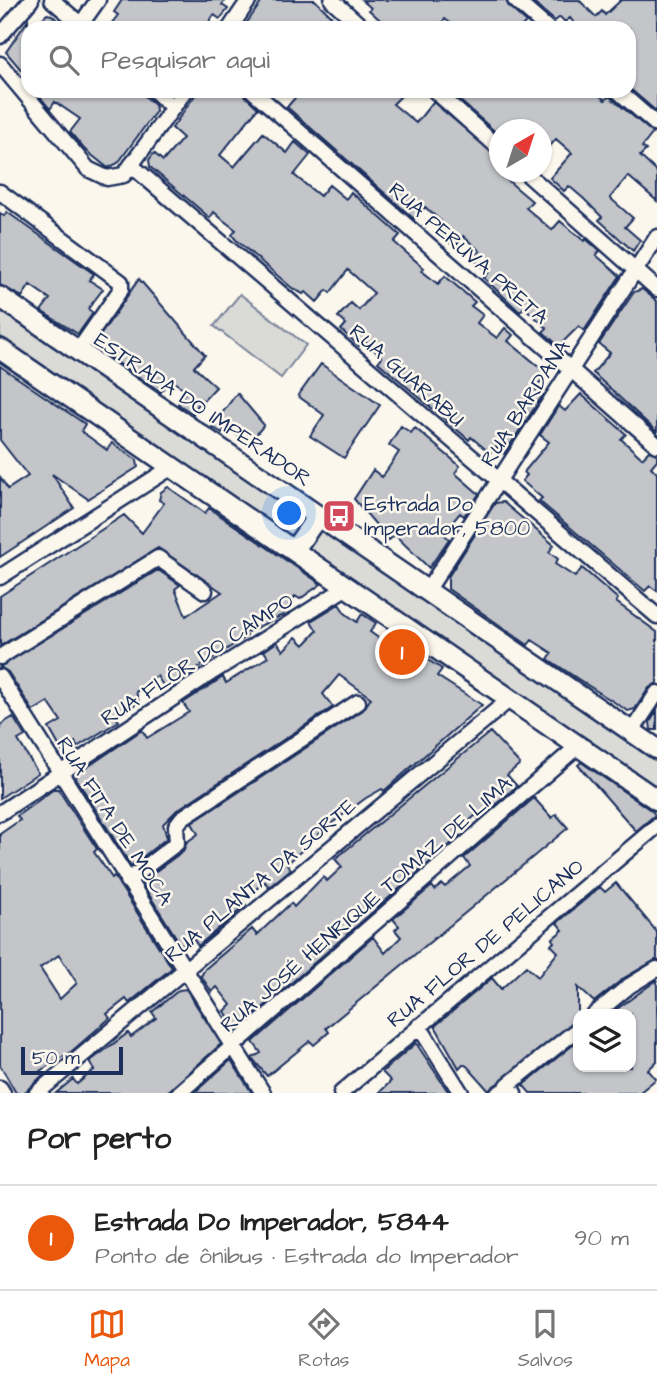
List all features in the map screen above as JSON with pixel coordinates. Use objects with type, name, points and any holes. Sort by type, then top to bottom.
[{"type":"main road","name":"ESTRADA DO IMPERADOR","points":[[0,298],[657,749]]},
{"type":"main road","points":[[0,349],[657,800]]},
{"type":"main road","points":[[294,550],[318,516]]},
{"type":"street","points":[[0,36],[31,0]]},
{"type":"street","points":[[52,0],[77,21]]},
{"type":"street","points":[[86,21],[98,0]]},
{"type":"street","points":[[235,21],[249,0]]},
{"type":"street","points":[[332,0],[355,21]]},
{"type":"street","points":[[515,0],[539,21]]},
{"type":"street","points":[[0,64],[21,89]]},
{"type":"street","points":[[28,98],[88,169],[99,176],[116,178],[124,175],[180,98]]},
{"type":"street","points":[[162,98],[173,108]]},
{"type":"street","name":"RUA PERUVA PRETA","points":[[261,98],[657,445]]},
{"type":"street","points":[[443,98],[489,140]]},
{"type":"street","points":[[626,98],[657,125]]},
{"type":"street","name":"RUA GUARABU","points":[[131,165],[657,616]]},
{"type":"street","points":[[536,182],[657,289]]},
{"type":"street","points":[[0,192],[121,282],[121,289],[78,351]]},
{"type":"street","name":"RUA BARDANA","points":[[427,591],[657,237]]},
{"type":"street","points":[[0,577],[172,467]]},
{"type":"street","points":[[0,657],[158,558],[205,591]]},
{"type":"street","name":"RUA FLÔR DO CAMPO","points":[[0,813],[347,587]]},
{"type":"street","name":"RUA FITA DE MOCA","points":[[0,677],[263,1093]]},
{"type":"street","points":[[632,731],[657,693]]},
{"type":"street","name":"RUA PLANTA DA SORTE","points":[[37,1093],[510,699]]},
{"type":"street","points":[[127,881],[177,843],[176,826],[182,818],[358,702]]},
{"type":"street","name":"RUA JOSÉ HENRIQUE TOMAZ DE LIMA","points":[[179,1093],[578,746]]},
{"type":"street","name":"RUA FLOR DE PELICANO","points":[[341,1093],[657,826]]},
{"type":"street","points":[[601,1009],[629,986],[657,969]]},
{"type":"street","points":[[419,1026],[461,1093]]},
{"type":"street","points":[[506,1090],[573,1033]]},
{"type":"street","points":[[0,1088],[3,1093]]},
{"type":"shaded area","points":[[240,294],[306,345],[281,378],[214,326]]},
{"type":"shaded area","points":[[0,310],[657,761],[657,787],[0,336]]},
{"type":"building","points":[[122,0],[225,0],[222,5],[228,9],[220,19],[214,15],[210,21],[113,21],[118,15],[114,12]]},
{"type":"building","points":[[263,0],[315,0],[336,21],[248,21]]},
{"type":"building","points":[[362,0],[506,0],[509,7],[525,21],[381,21],[369,10],[371,8]]},
{"type":"building","points":[[530,0],[579,0],[596,17],[602,11],[605,15],[621,0],[657,0],[657,112],[636,94],[636,21],[572,21],[570,18],[564,21],[560,17],[555,21]]},
{"type":"building","points":[[47,14],[58,21],[40,21]]},
{"type":"building","points":[[21,30],[21,70],[6,52]]},
{"type":"building","points":[[41,98],[147,98],[155,105],[156,111],[118,163],[108,168],[84,149],[70,132],[80,119],[55,102],[50,109]]},
{"type":"building","points":[[193,98],[247,98],[258,108],[220,155],[234,167],[263,133],[287,153],[295,142],[310,155],[294,175],[320,196],[329,185],[346,199],[351,192],[400,235],[394,242],[424,268],[422,271],[438,284],[445,276],[475,302],[471,306],[483,315],[477,323],[497,338],[505,328],[513,335],[508,341],[547,373],[535,389],[543,395],[504,454],[496,447],[490,453],[471,437],[469,440],[378,362],[382,357],[364,341],[359,346],[341,330],[346,324],[338,317],[351,303],[359,310],[374,293],[348,270],[330,293],[327,290],[317,302],[306,292],[303,294],[292,288],[237,241],[232,235],[236,230],[214,212],[210,218],[150,167],[149,160],[154,153],[163,161],[183,138],[172,128]]},
{"type":"building","points":[[295,98],[399,98],[393,104],[416,123],[433,102],[489,149],[489,182],[509,182],[532,201],[526,208],[552,230],[560,221],[584,241],[586,239],[600,251],[596,255],[620,276],[584,331],[579,326],[559,346],[543,332],[547,328],[524,307],[520,312],[484,278],[489,272],[473,259],[480,251],[463,236],[455,247],[437,232],[444,224],[425,207],[414,219],[287,107]]},
{"type":"building","points":[[459,98],[611,98],[653,133],[642,147],[646,150],[640,156],[657,172],[657,201],[628,176],[610,198],[633,218],[625,227],[640,240],[633,251],[599,220],[602,217],[584,199],[569,186],[564,191],[552,180],[552,176],[572,153],[556,139],[552,144],[552,119],[489,119],[489,126]]},
{"type":"building","points":[[7,212],[94,274],[89,280],[103,289],[88,309],[93,313],[78,334],[41,311],[50,299],[30,285],[22,297],[0,285],[0,213],[4,216]]},
{"type":"building","points":[[139,279],[205,355],[194,367],[216,387],[203,401],[201,399],[193,414],[178,404],[186,390],[169,379],[161,392],[93,346]]},
{"type":"building","points":[[642,289],[657,301],[657,432],[593,373],[610,353],[599,344],[634,292]]},
{"type":"building","points":[[321,364],[380,405],[344,458],[310,436],[324,415],[298,396]]},
{"type":"building","points":[[0,366],[85,424],[81,431],[107,450],[112,443],[137,460],[138,467],[88,499],[52,474],[74,508],[0,557],[0,477],[8,489],[28,476],[0,440]]},
{"type":"building","points":[[237,393],[264,425],[249,443],[226,427],[222,433],[212,427]]},
{"type":"building","points":[[581,394],[626,434],[621,439],[642,458],[649,451],[657,454],[657,460],[651,467],[657,473],[657,591],[650,586],[645,591],[539,501],[542,498],[522,481],[527,475],[524,472],[549,442],[540,435],[557,408],[559,406],[565,411]]},
{"type":"building","points":[[401,426],[411,433],[415,428],[460,466],[455,473],[479,494],[464,516],[460,513],[443,533],[449,539],[429,568],[395,535],[389,540],[354,499],[373,470],[382,477],[399,452],[389,445]]},
{"type":"building","points":[[168,487],[205,513],[209,508],[321,584],[300,599],[295,596],[283,615],[245,633],[247,636],[186,676],[164,687],[157,676],[136,692],[139,702],[116,717],[119,721],[77,747],[75,742],[62,751],[49,728],[61,721],[48,702],[33,711],[8,672],[0,667],[158,570],[180,585],[175,589],[186,616],[222,592],[158,548],[0,646],[0,596],[124,515],[142,533],[164,503],[159,500],[161,492]]},
{"type":"building","points":[[503,502],[554,545],[549,552],[558,559],[555,564],[575,577],[582,568],[618,599],[616,602],[657,632],[657,683],[649,688],[635,709],[628,711],[578,679],[548,659],[552,653],[532,640],[528,645],[448,589],[448,577],[495,503]]},
{"type":"building","points":[[339,604],[345,613],[357,622],[362,614],[376,623],[370,632],[387,644],[389,640],[399,647],[401,643],[442,669],[437,676],[482,705],[384,791],[382,789],[366,798],[328,826],[287,864],[291,869],[269,887],[265,882],[242,900],[246,905],[198,946],[193,938],[181,945],[141,882],[183,851],[187,842],[198,834],[192,823],[363,710],[371,698],[339,675],[323,694],[333,707],[177,810],[163,824],[167,838],[131,866],[76,778],[77,774],[142,730],[147,738],[189,712],[183,703],[223,677],[226,683],[268,657],[264,651],[277,642],[283,651],[296,637],[304,645],[317,631],[311,621]]},
{"type":"building","points":[[657,711],[657,730],[651,730],[650,722]]},
{"type":"building","points":[[13,717],[25,736],[18,740],[38,773],[0,798],[0,725]]},
{"type":"building","points":[[490,732],[520,764],[507,775],[517,786],[479,819],[476,815],[457,832],[460,836],[243,1025],[234,1028],[225,1011],[231,1005],[217,987],[212,992],[201,976],[205,969],[252,929],[257,935],[291,903],[294,907],[323,877],[327,881],[342,867],[335,859]]},
{"type":"building","points":[[581,762],[655,815],[636,831],[578,765]]},
{"type":"building","points":[[54,789],[58,789],[97,849],[94,852],[112,878],[114,876],[172,968],[129,1003],[126,999],[107,1014],[110,1018],[72,1051],[40,1071],[43,1075],[24,1093],[16,1093],[0,1065],[0,834],[20,820],[17,816]],"holes":[[[59,955],[77,983],[60,999],[40,968]]]},
{"type":"building","points":[[534,798],[552,818],[556,814],[568,828],[326,1028],[329,1032],[314,1045],[310,1041],[267,1076],[252,1058],[261,1053],[253,1042],[373,937],[385,953],[401,937],[395,930],[399,926],[393,919],[432,886],[435,890],[442,884],[445,887],[470,866],[464,858]]},
{"type":"building","points":[[616,883],[657,932],[657,959],[624,978],[594,1002],[578,987],[578,1009],[573,1009],[573,1024],[489,1091],[467,1066],[463,1064],[459,1068],[435,1026],[492,978],[501,989],[526,966],[538,977],[558,952],[551,945],[554,942],[552,939],[563,930],[557,923],[600,887],[605,892]]},
{"type":"building","points":[[657,980],[657,1061],[648,1070],[656,1079],[639,1093],[530,1093],[523,1085],[573,1045],[573,1072],[636,1072],[636,1009],[617,1009]]},
{"type":"building","points":[[186,989],[221,1044],[171,1089],[165,1093],[56,1093],[73,1079],[77,1084],[94,1070],[89,1062],[128,1033],[131,1037],[156,1018],[152,1012],[179,990]]},
{"type":"building","points":[[416,1043],[449,1093],[379,1093],[391,1081],[382,1072]]},
{"type":"building","points":[[231,1060],[252,1093],[194,1093]]},
{"type":"place","name":"Estrada Do Imperador, 5800","points":[[339,516]]},
{"type":"place","name":"Estrada Do Imperador, 5844","points":[[402,652]]}]
